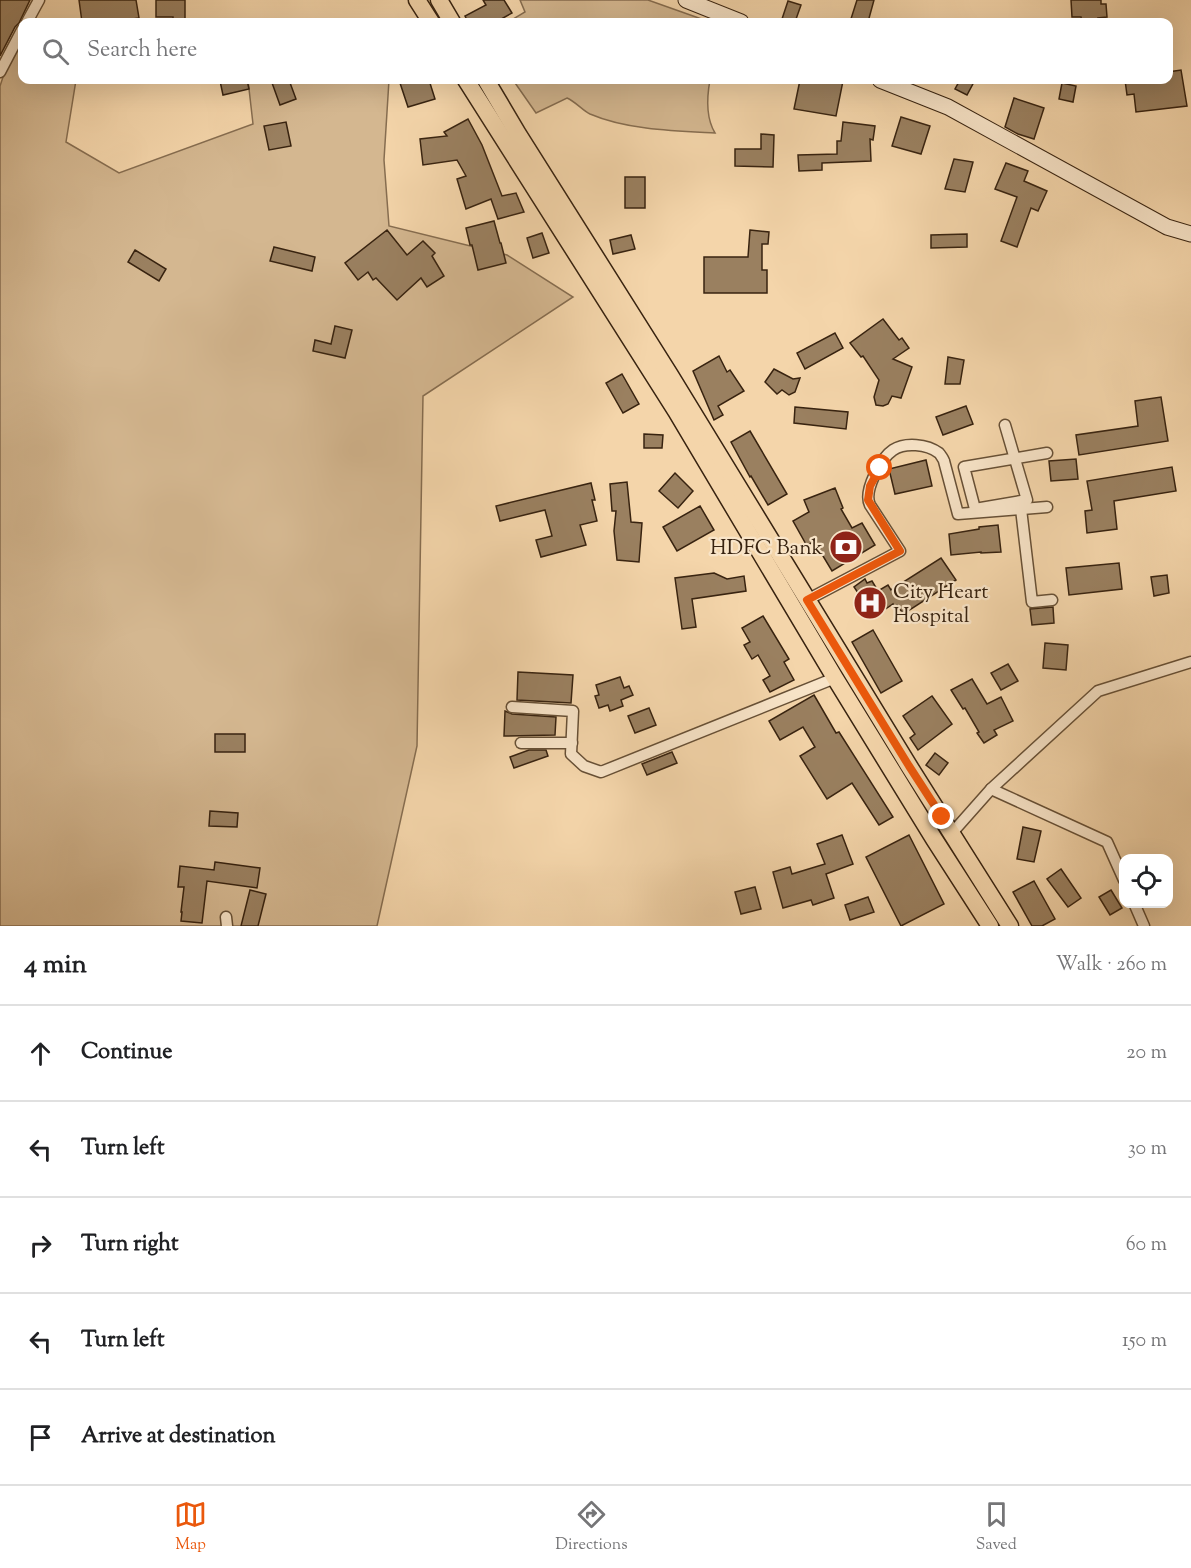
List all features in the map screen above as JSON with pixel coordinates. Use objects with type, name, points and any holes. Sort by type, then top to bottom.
[{"type":"main road","points":[[417,0],[428,18]]},
{"type":"main road","points":[[439,0],[450,18]]},
{"type":"main road","points":[[469,84],[676,411],[835,678],[990,926]]},
{"type":"main road","points":[[488,84],[1010,926]]},
{"type":"main road","points":[[926,826],[942,817]]},
{"type":"street","points":[[29,18],[39,0]]},
{"type":"street","points":[[686,0],[731,18]]},
{"type":"street","points":[[0,72],[18,38]]},
{"type":"street","points":[[890,84],[948,107],[1167,227],[1191,234]]},
{"type":"street","points":[[964,467],[975,509],[1027,500],[1005,425]]},
{"type":"street","points":[[807,600],[900,551],[868,500],[868,495],[873,479],[884,459],[892,451],[902,446],[926,447],[939,453],[944,461],[958,514],[1047,507]]},
{"type":"street","points":[[947,471],[1047,453]]},
{"type":"street","points":[[1021,509],[1032,602],[1052,600]]},
{"type":"street","points":[[952,833],[991,789],[1098,691],[1191,662]]},
{"type":"street","points":[[512,707],[573,711],[572,754],[584,766],[601,772],[835,678]]},
{"type":"street","points":[[521,744],[572,744]]},
{"type":"street","points":[[991,789],[1107,842],[1119,868]]},
{"type":"street","points":[[1136,908],[1143,926]]},
{"type":"shaded area","points":[[520,0],[648,0],[699,18],[515,18],[525,12]]},
{"type":"shaded area","points":[[18,42],[18,84],[75,84],[66,142],[119,173],[253,124],[248,84],[389,84],[384,160],[389,226],[507,255],[573,297],[423,396],[417,746],[377,926],[0,926],[0,86],[13,47]]},
{"type":"shaded area","points":[[516,84],[709,84],[708,107],[715,133],[652,129],[620,123],[590,114],[567,98],[536,113]]},
{"type":"building","points":[[0,0],[30,0],[21,18],[18,18],[18,24],[0,56]]},
{"type":"building","points":[[79,0],[136,0],[139,18],[81,18]]},
{"type":"building","points":[[156,0],[185,0],[185,18],[156,17]]},
{"type":"building","points":[[483,0],[504,0],[512,13],[503,18],[466,18],[465,16],[486,5]]},
{"type":"building","points":[[857,0],[874,0],[869,18],[851,18]]},
{"type":"building","points":[[1071,0],[1101,0],[1101,4],[1106,4],[1107,17],[1072,17]]},
{"type":"building","points":[[788,1],[801,5],[796,18],[782,18]]},
{"type":"building","points":[[1181,70],[1187,106],[1136,112],[1134,94],[1127,95],[1126,84],[1173,84],[1173,71]]},
{"type":"building","points":[[221,84],[248,84],[249,89],[223,95]]},
{"type":"building","points":[[272,84],[290,84],[296,99],[280,105]]},
{"type":"building","points":[[400,84],[430,84],[435,99],[408,107]]},
{"type":"building","points":[[799,84],[842,84],[836,116],[794,109]]},
{"type":"building","points":[[958,84],[973,84],[967,95],[955,89]]},
{"type":"building","points":[[1062,84],[1076,86],[1073,102],[1059,99]]},
{"type":"building","points":[[1014,98],[1044,108],[1034,139],[1005,127]]},
{"type":"building","points":[[901,117],[930,126],[921,154],[892,146]]},
{"type":"building","points":[[468,119],[482,145],[502,196],[516,193],[524,212],[498,219],[491,199],[466,209],[457,179],[466,176],[457,160],[423,165],[420,139],[447,136],[444,132]]},
{"type":"building","points":[[286,122],[291,146],[269,150],[264,126]]},
{"type":"building","points":[[843,122],[875,126],[873,140],[870,139],[871,161],[822,163],[822,170],[799,171],[798,155],[837,154],[837,141],[841,141]]},
{"type":"building","points":[[761,134],[774,135],[773,167],[735,166],[735,149],[761,149]]},
{"type":"building","points":[[954,159],[973,162],[965,192],[945,189]]},
{"type":"building","points":[[1006,163],[1028,171],[1024,181],[1047,191],[1038,211],[1031,208],[1017,247],[1001,241],[1017,197],[995,189]]},
{"type":"building","points":[[625,177],[645,177],[645,208],[625,208]]},
{"type":"building","points":[[494,221],[506,263],[478,270],[466,228]]},
{"type":"building","points":[[387,230],[407,255],[423,241],[435,253],[432,256],[444,276],[427,287],[421,278],[397,300],[376,278],[373,280],[368,272],[358,280],[345,263]]},
{"type":"building","points":[[750,230],[769,232],[768,244],[762,244],[762,270],[767,270],[767,293],[704,293],[704,257],[748,257]]},
{"type":"building","points":[[542,233],[549,253],[533,258],[527,238]]},
{"type":"building","points":[[967,234],[967,247],[931,248],[931,235]]},
{"type":"building","points":[[631,235],[635,249],[613,254],[610,240]]},
{"type":"building","points":[[274,247],[315,257],[312,271],[270,261]]},
{"type":"building","points":[[135,250],[166,269],[159,281],[128,262]]},
{"type":"building","points":[[883,319],[899,340],[902,338],[909,348],[893,359],[912,367],[901,398],[892,396],[888,404],[883,406],[876,405],[874,397],[879,380],[863,356],[861,357],[850,343]]},
{"type":"building","points":[[335,326],[352,330],[345,358],[313,351],[315,340],[331,344]]},
{"type":"building","points":[[835,333],[843,348],[805,369],[797,353]]},
{"type":"building","points":[[719,356],[727,372],[730,370],[744,391],[718,406],[723,415],[714,420],[693,371]]},
{"type":"building","points":[[948,357],[964,360],[960,384],[945,384]]},
{"type":"building","points":[[774,369],[793,379],[800,378],[795,392],[789,395],[782,390],[777,394],[765,382]]},
{"type":"building","points":[[622,374],[639,404],[623,413],[606,383]]},
{"type":"building","points":[[1161,397],[1168,441],[1079,455],[1076,435],[1138,426],[1135,401]]},
{"type":"building","points":[[966,406],[973,424],[943,435],[936,417]]},
{"type":"building","points":[[795,407],[848,412],[846,429],[794,423]]},
{"type":"building","points":[[750,431],[787,494],[768,505],[731,442]]},
{"type":"building","points":[[644,434],[663,435],[662,448],[644,448]]},
{"type":"building","points":[[1076,459],[1078,479],[1051,481],[1049,461]]},
{"type":"building","points":[[926,460],[932,486],[895,494],[889,469]]},
{"type":"building","points":[[1172,467],[1176,491],[1114,501],[1117,529],[1087,533],[1085,511],[1092,510],[1087,481]]},
{"type":"building","points":[[675,473],[693,491],[678,508],[659,491]]},
{"type":"building","points":[[627,482],[631,522],[642,523],[639,562],[617,560],[614,531],[616,511],[612,511],[610,484]]},
{"type":"building","points":[[591,483],[597,521],[580,525],[586,545],[541,557],[536,540],[552,536],[545,510],[500,521],[496,506]]},
{"type":"building","points":[[835,488],[843,508],[841,509],[852,528],[862,523],[875,545],[832,571],[814,541],[807,546],[793,521],[809,512],[804,500]]},
{"type":"building","points":[[700,506],[714,530],[677,551],[663,527]]},
{"type":"building","points":[[998,525],[1001,552],[951,555],[949,534]]},
{"type":"building","points":[[941,558],[956,580],[905,613],[893,604],[884,610],[881,605],[869,614],[863,605],[865,603],[854,587],[865,579],[867,583],[872,581],[878,591],[888,585],[891,590]]},
{"type":"building","points":[[1119,563],[1122,589],[1069,595],[1066,568]]},
{"type":"building","points":[[714,573],[727,579],[744,576],[746,591],[692,599],[696,627],[682,629],[675,578]]},
{"type":"building","points":[[1167,575],[1169,593],[1154,596],[1151,577]]},
{"type":"building","points":[[1053,607],[1054,623],[1032,625],[1030,609]]},
{"type":"building","points":[[763,616],[789,659],[784,662],[794,680],[770,692],[763,680],[770,676],[758,655],[752,659],[744,645],[750,642],[742,628]]},
{"type":"building","points":[[873,630],[902,681],[881,693],[852,642]]},
{"type":"building","points":[[1045,643],[1068,645],[1066,670],[1043,668]]},
{"type":"building","points":[[1008,664],[1018,681],[1001,690],[991,673]]},
{"type":"building","points":[[518,672],[573,675],[571,703],[517,700]]},
{"type":"building","points":[[620,677],[624,688],[629,686],[633,695],[621,700],[623,706],[610,711],[608,705],[599,708],[595,696],[599,695],[596,685]]},
{"type":"building","points":[[972,679],[987,704],[1001,697],[1013,721],[994,730],[997,735],[984,743],[965,708],[963,709],[951,690]]},
{"type":"building","points":[[814,695],[836,733],[839,732],[893,817],[879,825],[852,783],[827,799],[800,756],[815,747],[803,727],[780,740],[769,721]]},
{"type":"building","points":[[932,696],[952,724],[918,750],[910,738],[915,734],[903,716]]},
{"type":"building","points":[[649,708],[656,725],[635,733],[628,716]]},
{"type":"building","points":[[505,711],[512,714],[556,717],[555,735],[504,736]]},
{"type":"building","points":[[215,734],[245,734],[245,752],[215,752]]},
{"type":"building","points":[[529,750],[546,750],[548,756],[514,768],[510,757]]},
{"type":"building","points":[[672,752],[677,763],[647,775],[642,764]]},
{"type":"building","points":[[935,753],[948,763],[939,775],[926,765]]},
{"type":"building","points":[[210,811],[238,813],[237,827],[209,826]]},
{"type":"building","points":[[1023,827],[1041,831],[1034,862],[1017,859]]},
{"type":"building","points":[[842,835],[853,864],[826,874],[834,898],[813,905],[811,900],[783,908],[773,872],[790,867],[792,874],[825,864],[817,844]]},
{"type":"building","points":[[909,835],[944,904],[901,926],[866,857]]},
{"type":"building","points":[[215,862],[260,868],[257,888],[207,881],[202,923],[181,921],[184,887],[178,887],[180,866],[214,870]]},
{"type":"building","points":[[1061,869],[1081,898],[1068,907],[1047,879]]},
{"type":"building","points":[[1034,881],[1055,919],[1042,926],[1032,926],[1013,892]]},
{"type":"building","points":[[755,887],[761,909],[741,914],[735,892]]},
{"type":"building","points":[[250,890],[266,894],[258,926],[241,926]]},
{"type":"building","points":[[1111,890],[1119,903],[1119,908],[1122,908],[1110,915],[1099,897]]},
{"type":"building","points":[[868,897],[874,912],[850,920],[845,905]]},
{"type":"place","name":"HDFC Bank","points":[[846,547]]},
{"type":"place","name":"City Heart Hospital","points":[[870,603]]},
{"type":"route","points":[[880,468],[870,486],[868,500],[900,551],[807,600],[942,817]]}]
